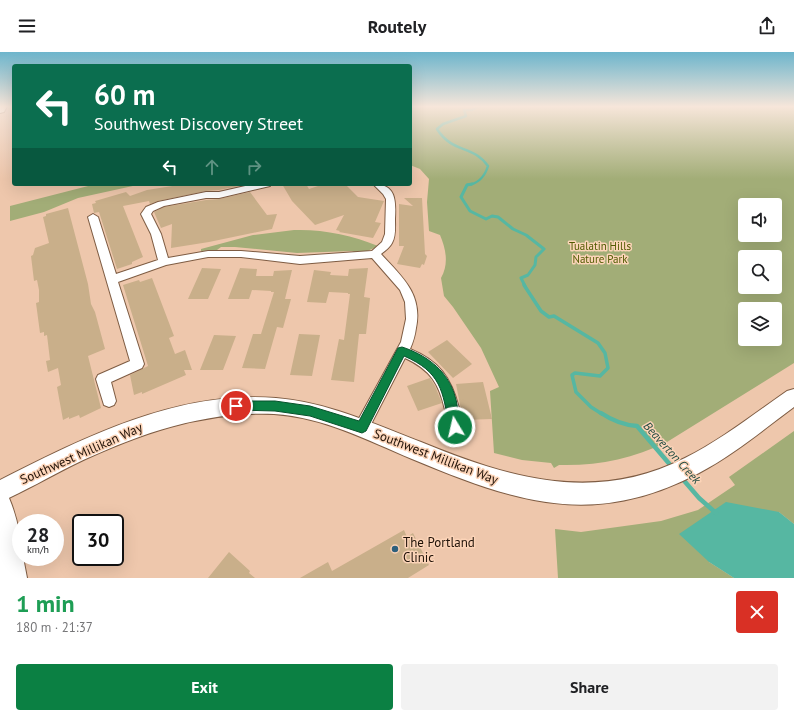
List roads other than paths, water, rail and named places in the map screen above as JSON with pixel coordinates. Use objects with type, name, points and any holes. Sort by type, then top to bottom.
[{"type":"main road","points":[[0,507],[6,530],[13,578]]},
{"type":"street","points":[[164,262],[156,234],[146,214],[149,209],[161,204],[206,195],[219,195],[257,186]]},
{"type":"street","points":[[111,280],[164,262],[185,257],[220,254],[256,255],[300,260],[375,254],[387,243],[390,234],[391,199],[387,192],[380,186]]},
{"type":"street","points":[[93,217],[137,364],[104,379],[109,402]]},
{"type":"street","points":[[362,427],[402,351],[411,326],[412,310],[410,298],[401,282],[375,254]]},
{"type":"street","points":[[402,351],[422,360],[442,379],[449,393],[455,427]]},
{"type":"street","name":"Southwest Millikan Way","points":[[0,491],[104,440],[137,426],[199,410],[236,406],[275,406],[310,411],[362,427],[484,478],[535,490],[578,496],[619,492],[642,487],[683,471],[794,398]]},
{"type":"water","points":[[726,502],[779,512],[794,524],[794,578],[734,578],[709,562],[679,534]]},
{"type":"waterway","name":"Beaverton Creek","points":[[438,131],[449,142],[476,154],[488,166],[485,173],[478,181],[467,185]]},
{"type":"waterway","name":"Beaverton Creek","points":[[467,185],[472,184]]},
{"type":"waterway","name":"Beaverton Creek","points":[[467,185],[461,197],[470,211],[486,219],[492,216],[498,217],[513,229],[526,235],[544,249],[536,257],[535,265],[528,275],[521,278],[525,286]]},
{"type":"waterway","name":"Beaverton Creek","points":[[524,285],[541,311],[549,317],[554,316],[598,343],[605,353],[608,368],[600,376],[575,373],[572,375],[576,392],[591,407],[602,414]]},
{"type":"waterway","name":"Beaverton Creek","points":[[601,413],[618,422],[637,426],[672,467]]},
{"type":"waterway","name":"Beaverton Creek","points":[[680,476],[699,498],[716,513]]},
{"type":"place","name":"The Portland Clinic","points":[[395,549]]},
{"type":"park label","name":"Tualatin Hills Nature Park","points":[[600,252]]}]
